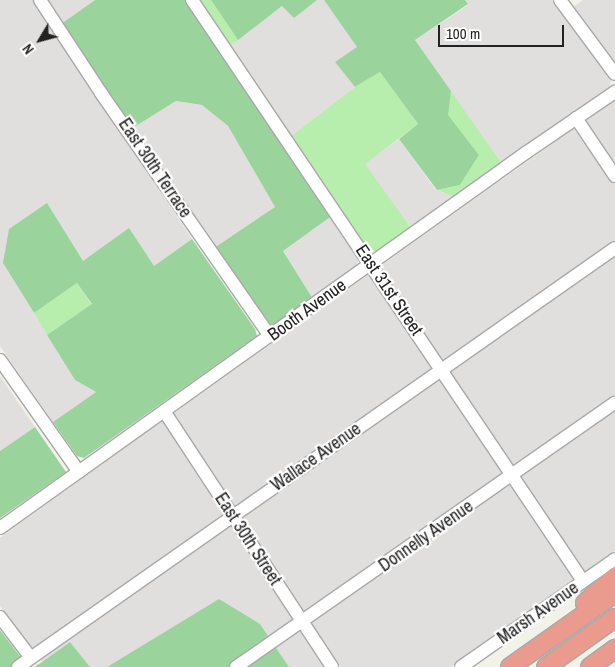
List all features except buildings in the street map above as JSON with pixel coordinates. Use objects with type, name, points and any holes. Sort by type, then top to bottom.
[{"type":"highway","points":[[555,636],[571,616],[615,577]]},
{"type":"highway","points":[[510,667],[615,593]]},
{"type":"highway","points":[[546,667],[615,618]]},
{"type":"highway","points":[[602,660],[615,649]]},
{"type":"street","name":"East 30th Terrace","points":[[40,0],[101,93],[270,336]]},
{"type":"street","name":"East 31st Street","points":[[192,0],[584,581]]},
{"type":"street","points":[[560,0],[615,74]]},
{"type":"street","name":"Booth Avenue","points":[[0,528],[615,92]]},
{"type":"street","points":[[576,118],[615,176]]},
{"type":"street","name":"Wallace Avenue","points":[[18,667],[615,248]]},
{"type":"street","points":[[0,360],[79,472]]},
{"type":"street","name":"Donnelly Avenue","points":[[236,667],[615,403]]},
{"type":"street","name":"East 30th Street","points":[[164,411],[332,667]]},
{"type":"street","name":"Marsh Avenue","points":[[462,667],[615,559]]},
{"type":"street","points":[[0,617],[31,658]]},
{"type":"shaded area","points":[[0,0],[33,0],[192,239],[154,266],[83,261],[3,263],[75,380],[96,392],[53,422],[0,346]]},
{"type":"shaded area","points":[[45,0],[95,0],[61,24]]},
{"type":"shaded area","points":[[317,0],[324,0],[358,47],[335,62],[355,87],[291,136],[229,46],[282,6],[294,17]]},
{"type":"shaded area","points":[[465,0],[553,0],[606,73],[611,81],[610,87],[502,164],[415,40],[468,5]]},
{"type":"shaded area","points":[[583,0],[615,0],[615,68],[572,8]]},
{"type":"shaded area","points":[[615,99],[615,551],[451,667],[340,667],[173,414]]},
{"type":"shaded area","points":[[176,101],[202,105],[228,126],[275,207],[214,248],[131,129]]},
{"type":"shaded area","points":[[399,139],[436,190],[455,197],[411,228],[364,164]]},
{"type":"shaded area","points":[[333,215],[357,255],[358,262],[354,270],[313,299],[283,251]]},
{"type":"shaded area","points":[[0,376],[35,427],[0,451]]},
{"type":"shaded area","points":[[162,421],[324,667],[289,667],[260,624],[219,600],[107,667],[90,667],[70,642],[42,662],[0,606],[0,538]]},
{"type":"green space","points":[[95,0],[186,0],[333,215],[283,251],[313,299],[273,327],[267,325],[214,248],[275,207],[228,126],[202,105],[176,101],[131,129],[61,24]]},
{"type":"green space","points":[[198,0],[211,0],[238,40],[229,46]]},
{"type":"green space","points":[[211,0],[317,0],[294,18],[282,6],[238,40]]},
{"type":"green space","points":[[324,0],[465,0],[468,4],[415,40],[451,91],[448,115],[479,155],[460,185],[437,190],[399,139],[418,124],[380,72],[355,87],[335,62],[357,47]]},
{"type":"green space","points":[[380,72],[418,124],[365,164],[411,228],[378,251],[373,251],[366,246],[291,136],[355,87]]},
{"type":"green space","points":[[451,91],[502,164],[455,197],[437,190],[460,185],[479,155],[447,115]]},
{"type":"green space","points":[[47,203],[83,261],[129,228],[154,266],[192,239],[255,329],[257,336],[84,458],[77,456],[53,422],[96,392],[75,380],[47,335],[92,304],[77,283],[34,313],[3,263],[9,229]]},
{"type":"green space","points":[[77,283],[92,305],[47,335],[34,313]]},
{"type":"green space","points":[[35,427],[66,472],[0,518],[0,451]]},
{"type":"green space","points":[[219,599],[260,624],[289,667],[107,667]]},
{"type":"green space","points":[[0,630],[28,667],[0,667]]},
{"type":"green space","points":[[70,642],[90,667],[34,667],[42,662]]}]
